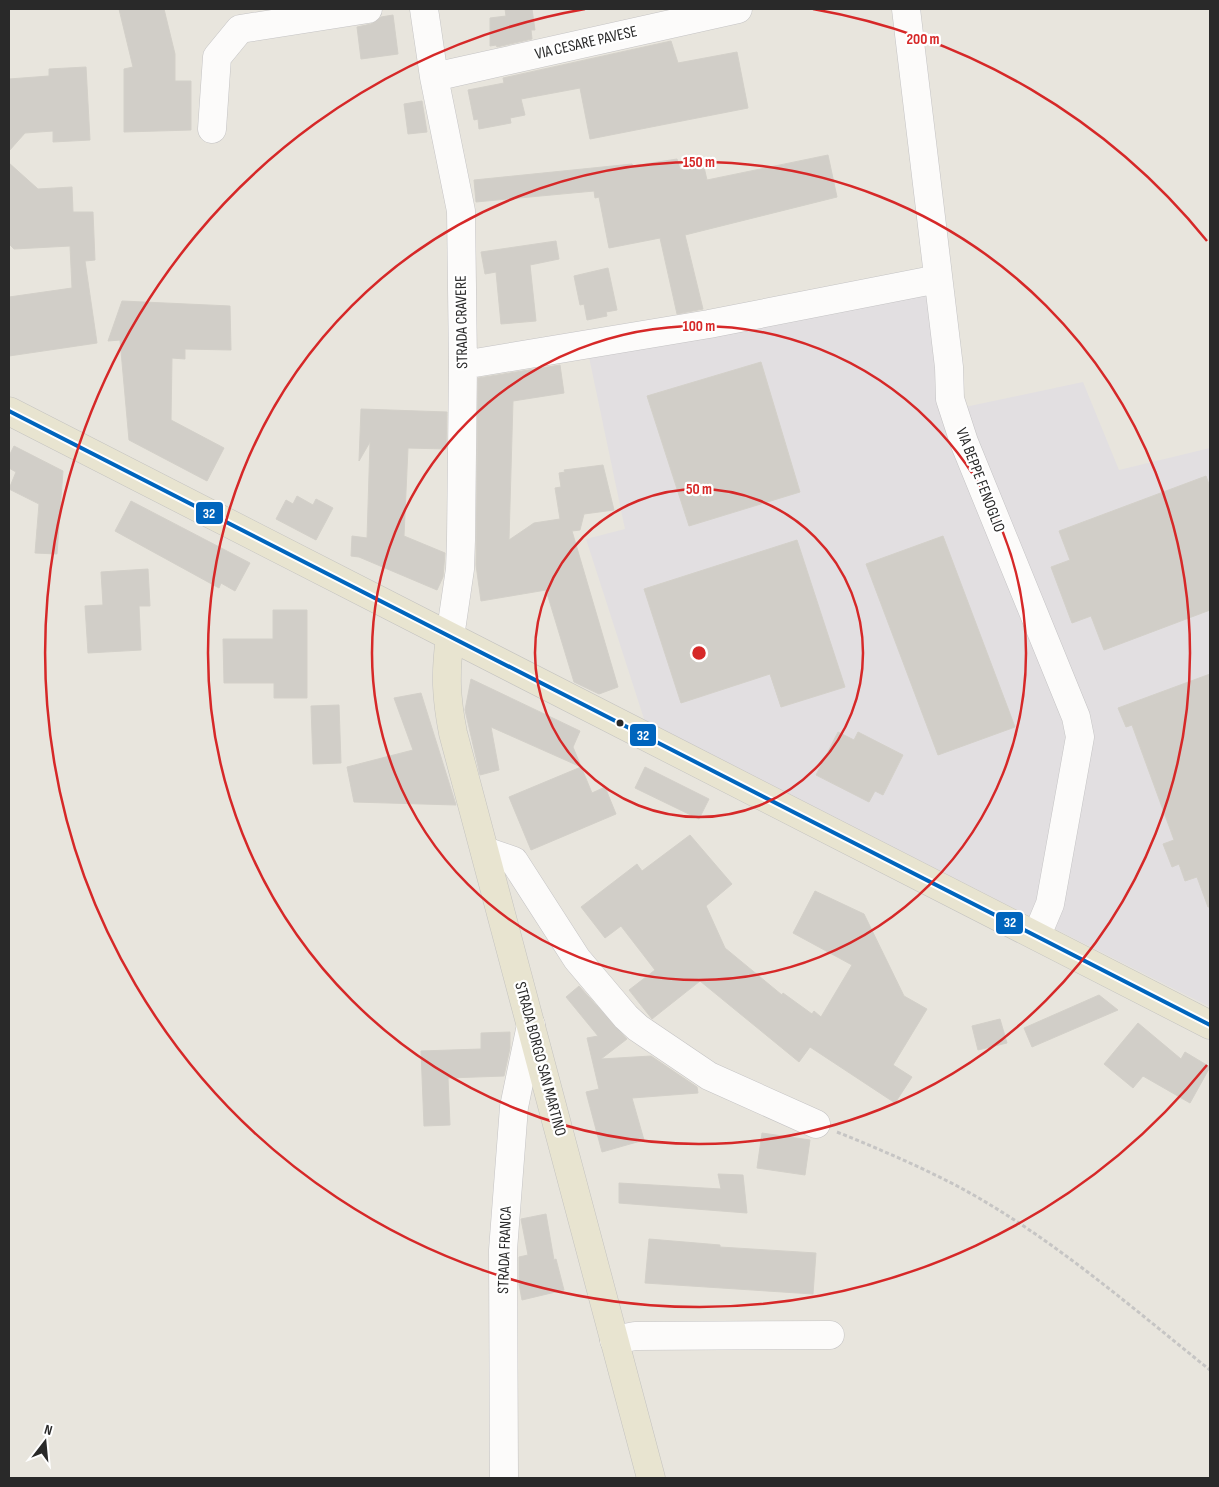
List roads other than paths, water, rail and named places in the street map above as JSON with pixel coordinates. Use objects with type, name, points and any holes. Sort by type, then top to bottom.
[{"type":"main road","points":[[9,411],[1210,1025]]},
{"type":"main road","name":"STRADA BORGO SAN MARTINO","points":[[450,637],[446,666],[446,698],[651,1478]]},
{"type":"street","points":[[212,129],[218,56],[240,29],[368,9]]},
{"type":"street","name":"STRADA CRAVERE","points":[[424,9],[434,78],[460,211],[463,366],[460,569],[450,637]]},
{"type":"street","name":"VIA CESARE PAVESE","points":[[434,78],[662,17],[738,9]]},
{"type":"street","name":"VIA BEPPE FENOGLIO","points":[[906,9],[950,399],[1005,544],[1076,717],[1080,737],[1050,904],[1037,935]]},
{"type":"street","points":[[463,366],[708,324],[938,280]]},
{"type":"street","points":[[485,852],[514,862],[577,959],[626,1017],[638,1028],[710,1076],[816,1124]]},
{"type":"street","name":"STRADA FRANCA","points":[[504,1478],[503,1250],[514,1108],[531,1024]]},
{"type":"street","points":[[614,1340],[635,1336],[830,1335]]}]
